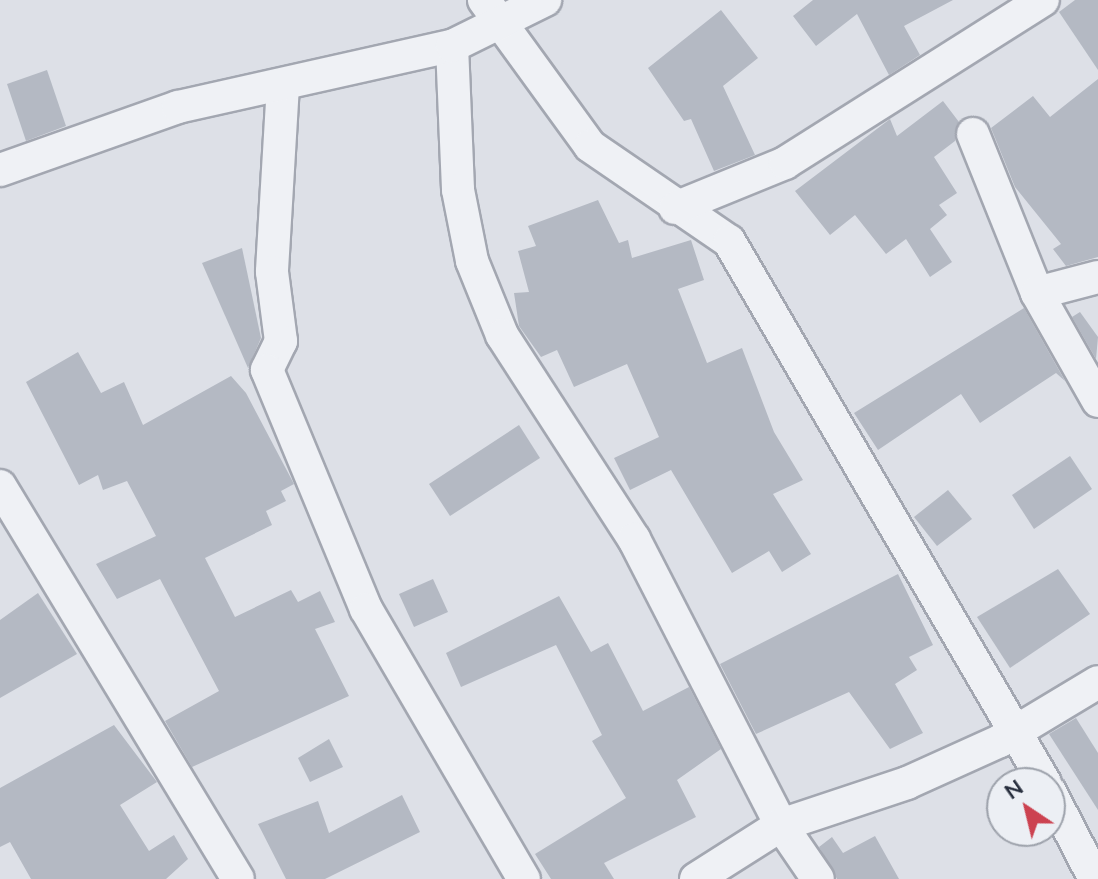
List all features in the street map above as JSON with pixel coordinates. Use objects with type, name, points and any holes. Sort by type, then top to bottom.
[{"type":"street","points":[[0,170],[178,107],[452,46],[490,11],[545,0]]},
{"type":"street","points":[[675,208],[785,163],[1043,0]]},
{"type":"street","points":[[490,11],[590,146],[675,208],[729,241],[1017,728],[1037,767]]},
{"type":"street","points":[[452,46],[458,190],[472,261],[502,335],[634,539],[781,825],[818,879]]},
{"type":"street","points":[[283,85],[272,272],[281,341],[267,370],[366,609],[524,879]]},
{"type":"street","points":[[973,134],[1037,293],[1098,401]]},
{"type":"street","points":[[1037,293],[1098,277]]},
{"type":"street","points":[[0,486],[238,879]]},
{"type":"street","points":[[696,879],[781,825],[907,783],[1017,728],[1098,682]]},
{"type":"street","points":[[1066,823],[1095,879]]},
{"type":"building","points":[[813,0],[953,0],[904,26],[920,55],[889,75],[857,14],[816,46],[793,16]]},
{"type":"building","points":[[1075,0],[1098,0],[1098,70],[1059,12]]},
{"type":"building","points":[[721,10],[758,58],[723,86],[755,155],[714,171],[691,119],[684,121],[648,68]]},
{"type":"building","points":[[47,70],[66,126],[26,141],[7,84]]},
{"type":"building","points":[[1098,79],[1098,257],[1066,266],[1053,249],[1061,244],[1015,187],[991,128],[1033,96],[1050,117]]},
{"type":"building","points":[[943,101],[959,122],[955,141],[934,157],[957,193],[939,205],[947,215],[930,229],[952,262],[930,277],[906,239],[886,254],[855,215],[830,235],[795,191],[890,119],[897,136]]},
{"type":"building","points":[[598,200],[619,243],[628,240],[632,258],[691,240],[704,280],[678,289],[707,363],[742,348],[774,432],[803,480],[773,494],[811,554],[782,572],[769,551],[732,573],[671,470],[630,490],[614,458],[659,437],[627,364],[574,387],[557,350],[541,357],[519,326],[514,293],[529,292],[518,251],[536,246],[528,226]]},
{"type":"building","points":[[242,248],[261,338],[248,368],[202,263]]},
{"type":"building","points":[[1024,308],[1065,381],[1056,373],[980,423],[961,394],[878,450],[854,413]]},
{"type":"building","points":[[1080,312],[1098,337],[1096,359],[1072,317]]},
{"type":"building","points":[[78,352],[101,393],[124,382],[143,425],[231,376],[246,393],[294,484],[281,491],[286,501],[266,511],[272,525],[205,558],[235,617],[291,590],[298,602],[320,591],[335,622],[315,629],[349,696],[192,767],[165,721],[219,691],[160,579],[117,599],[96,564],[156,536],[127,481],[103,490],[98,475],[79,485],[26,382]]},
{"type":"building","points":[[519,425],[540,458],[450,516],[429,484]]},
{"type":"building","points":[[1070,456],[1092,489],[1034,529],[1012,495]]},
{"type":"building","points":[[948,490],[972,519],[937,546],[914,517]]},
{"type":"building","points":[[1058,569],[1090,614],[1010,668],[977,617]]},
{"type":"building","points":[[898,574],[933,645],[909,657],[917,670],[895,684],[923,733],[890,749],[849,692],[756,734],[720,664]]},
{"type":"building","points":[[433,579],[448,612],[414,627],[399,594]]},
{"type":"building","points":[[38,593],[77,654],[0,698],[0,620]]},
{"type":"building","points":[[559,596],[591,652],[608,643],[643,711],[689,687],[721,749],[677,780],[696,817],[604,863],[614,879],[551,879],[535,854],[626,798],[592,741],[602,735],[556,645],[461,687],[446,653]]},
{"type":"building","points":[[1076,718],[1098,753],[1098,810],[1049,734]]},
{"type":"building","points":[[114,725],[157,782],[120,805],[149,851],[174,835],[188,859],[166,879],[31,879],[10,842],[0,847],[0,788]]},
{"type":"building","points":[[329,739],[343,767],[310,782],[298,758]]},
{"type":"building","points":[[402,795],[420,832],[325,879],[286,879],[258,824],[318,801],[329,833]]},
{"type":"building","points":[[875,836],[899,879],[837,879],[819,847],[832,837],[843,853]]}]
